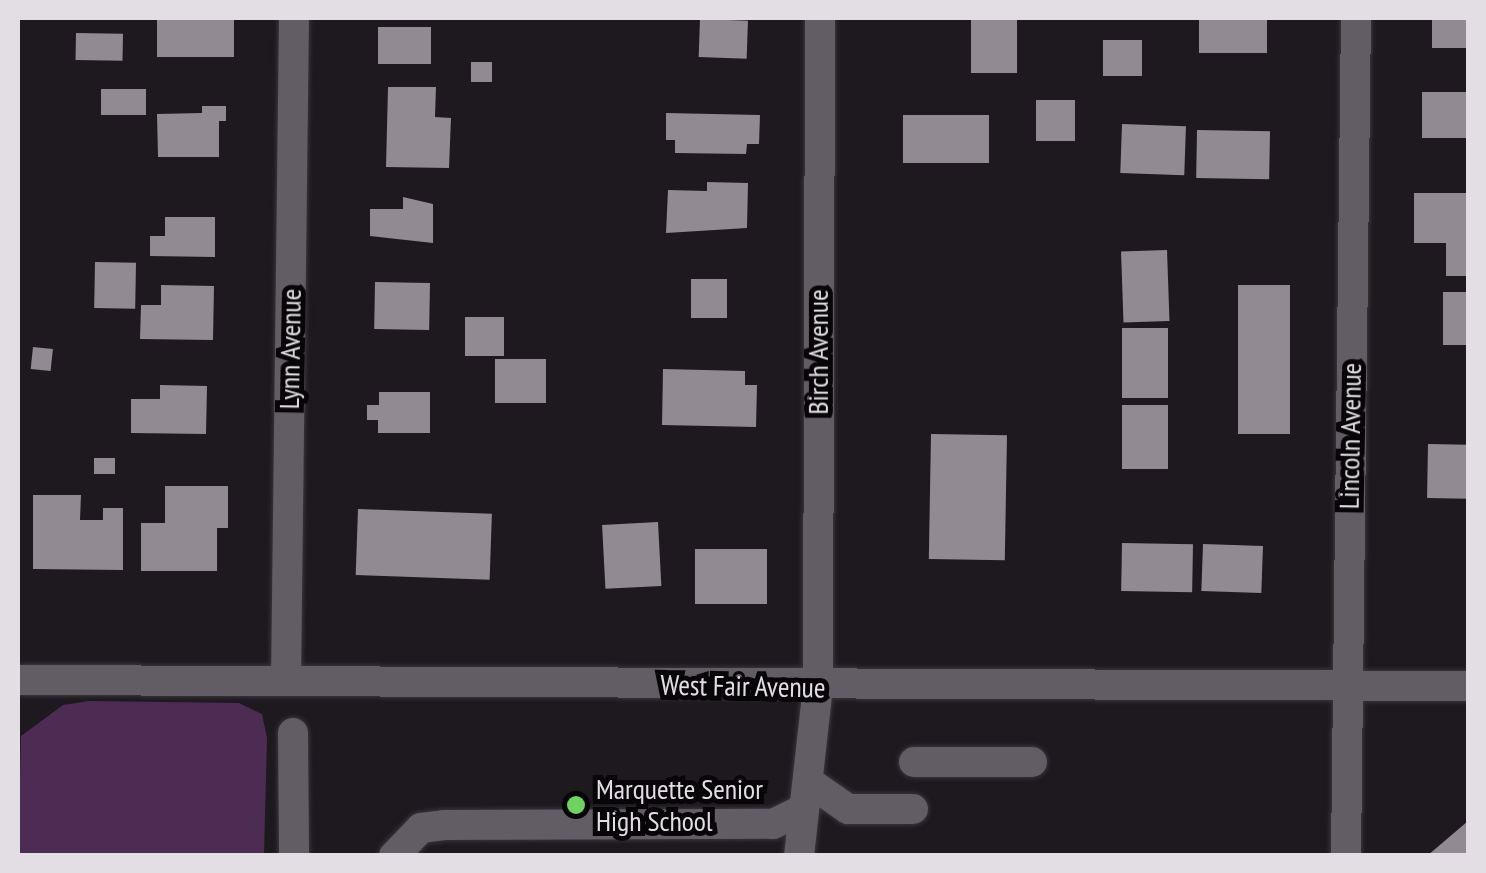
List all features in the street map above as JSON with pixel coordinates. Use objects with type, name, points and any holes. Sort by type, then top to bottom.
[{"type":"street","name":"Lynn Avenue","points":[[286,681],[294,18]]},
{"type":"street","name":"Birch Avenue","points":[[799,856],[812,784],[818,687],[820,18]]},
{"type":"street","name":"Lincoln Avenue","points":[[1346,856],[1356,18]]},
{"type":"street","name":"West Fair Avenue","points":[[18,680],[818,687],[1468,686]]},
{"type":"street","points":[[293,733],[294,856]]},
{"type":"street","points":[[914,762],[1032,762]]},
{"type":"street","points":[[394,856],[421,828],[444,826],[772,824],[802,810],[812,784],[848,809],[914,809]]},
{"type":"shaded area","points":[[89,701],[239,703],[262,714],[267,738],[264,855],[18,855],[21,736],[63,705]]},
{"type":"building","points":[[157,18],[234,18],[234,57],[157,57]]},
{"type":"building","points":[[971,18],[1017,18],[1017,73],[971,73]]},
{"type":"building","points":[[1199,18],[1267,18],[1267,53],[1199,53]]},
{"type":"building","points":[[1432,18],[1468,18],[1468,48],[1432,48]]},
{"type":"building","points":[[700,19],[748,21],[747,59],[699,57]]},
{"type":"building","points":[[378,27],[431,27],[431,64],[378,64]]},
{"type":"building","points":[[76,33],[123,34],[123,61],[76,60]]},
{"type":"building","points":[[1103,40],[1142,40],[1142,76],[1103,76]]},
{"type":"building","points":[[471,62],[492,62],[492,82],[471,82]]},
{"type":"building","points":[[388,87],[436,87],[435,117],[451,118],[449,168],[386,167]]},
{"type":"building","points":[[101,89],[146,89],[146,115],[101,115]]},
{"type":"building","points":[[1422,92],[1468,92],[1468,138],[1422,138]]},
{"type":"building","points":[[1036,100],[1075,100],[1075,141],[1036,141]]},
{"type":"building","points":[[202,106],[226,106],[226,121],[219,121],[219,157],[158,157],[157,114],[202,113]]},
{"type":"building","points":[[666,113],[760,115],[759,144],[747,144],[746,154],[675,153],[675,140],[666,140]]},
{"type":"building","points":[[903,115],[989,115],[989,163],[903,163]]},
{"type":"building","points":[[1122,124],[1186,126],[1184,175],[1120,173]]},
{"type":"building","points":[[1197,130],[1270,131],[1269,179],[1196,178]]},
{"type":"building","points":[[707,182],[748,183],[747,228],[666,233],[668,190],[707,191]]},
{"type":"building","points":[[1414,193],[1468,193],[1468,276],[1446,276],[1446,243],[1414,243]]},
{"type":"building","points":[[403,197],[433,204],[433,243],[370,236],[370,209],[403,209]]},
{"type":"building","points":[[165,217],[215,217],[215,257],[150,256],[150,236],[165,236]]},
{"type":"building","points":[[1167,250],[1169,321],[1124,323],[1121,252]]},
{"type":"building","points":[[95,262],[136,263],[135,309],[94,308]]},
{"type":"building","points":[[691,279],[727,279],[727,318],[691,318]]},
{"type":"building","points":[[375,282],[430,283],[429,330],[374,329]]},
{"type":"building","points":[[161,285],[214,286],[213,340],[140,339],[141,305],[161,305]]},
{"type":"building","points":[[1238,285],[1290,285],[1290,434],[1238,434]]},
{"type":"building","points":[[1443,292],[1468,292],[1468,345],[1443,345]]},
{"type":"building","points":[[465,317],[504,317],[504,356],[465,356]]},
{"type":"building","points":[[1122,328],[1168,328],[1168,398],[1122,398]]},
{"type":"building","points":[[33,347],[53,349],[51,371],[31,369]]},
{"type":"building","points":[[495,359],[546,359],[546,403],[495,403]]},
{"type":"building","points":[[663,369],[745,371],[745,385],[757,385],[756,427],[662,425]]},
{"type":"building","points":[[160,385],[207,386],[206,434],[131,433],[131,399],[160,399]]},
{"type":"building","points":[[379,392],[430,392],[430,433],[378,433],[378,420],[367,420],[367,405],[379,405]]},
{"type":"building","points":[[1122,405],[1168,405],[1168,469],[1122,469]]},
{"type":"building","points":[[931,434],[1007,435],[1005,560],[929,559]]},
{"type":"building","points":[[1428,444],[1468,445],[1467,499],[1427,498]]},
{"type":"building","points":[[94,458],[115,458],[115,474],[94,474]]},
{"type":"building","points":[[165,486],[228,486],[228,528],[217,528],[217,571],[141,571],[141,523],[165,523]]},
{"type":"building","points":[[33,495],[81,495],[80,520],[103,520],[103,508],[123,508],[123,570],[33,569]]},
{"type":"building","points":[[358,509],[492,514],[490,580],[356,575]]},
{"type":"building","points":[[658,522],[661,586],[605,589],[602,525]]},
{"type":"building","points":[[1122,543],[1193,544],[1192,592],[1121,591]]},
{"type":"building","points":[[1203,544],[1263,546],[1261,593],[1201,591]]},
{"type":"building","points":[[695,549],[767,549],[767,604],[695,604]]},
{"type":"building","points":[[1468,821],[1468,856],[1427,856]]},
{"type":"place","name":"Marquette Senior High School","points":[[576,805]]}]
